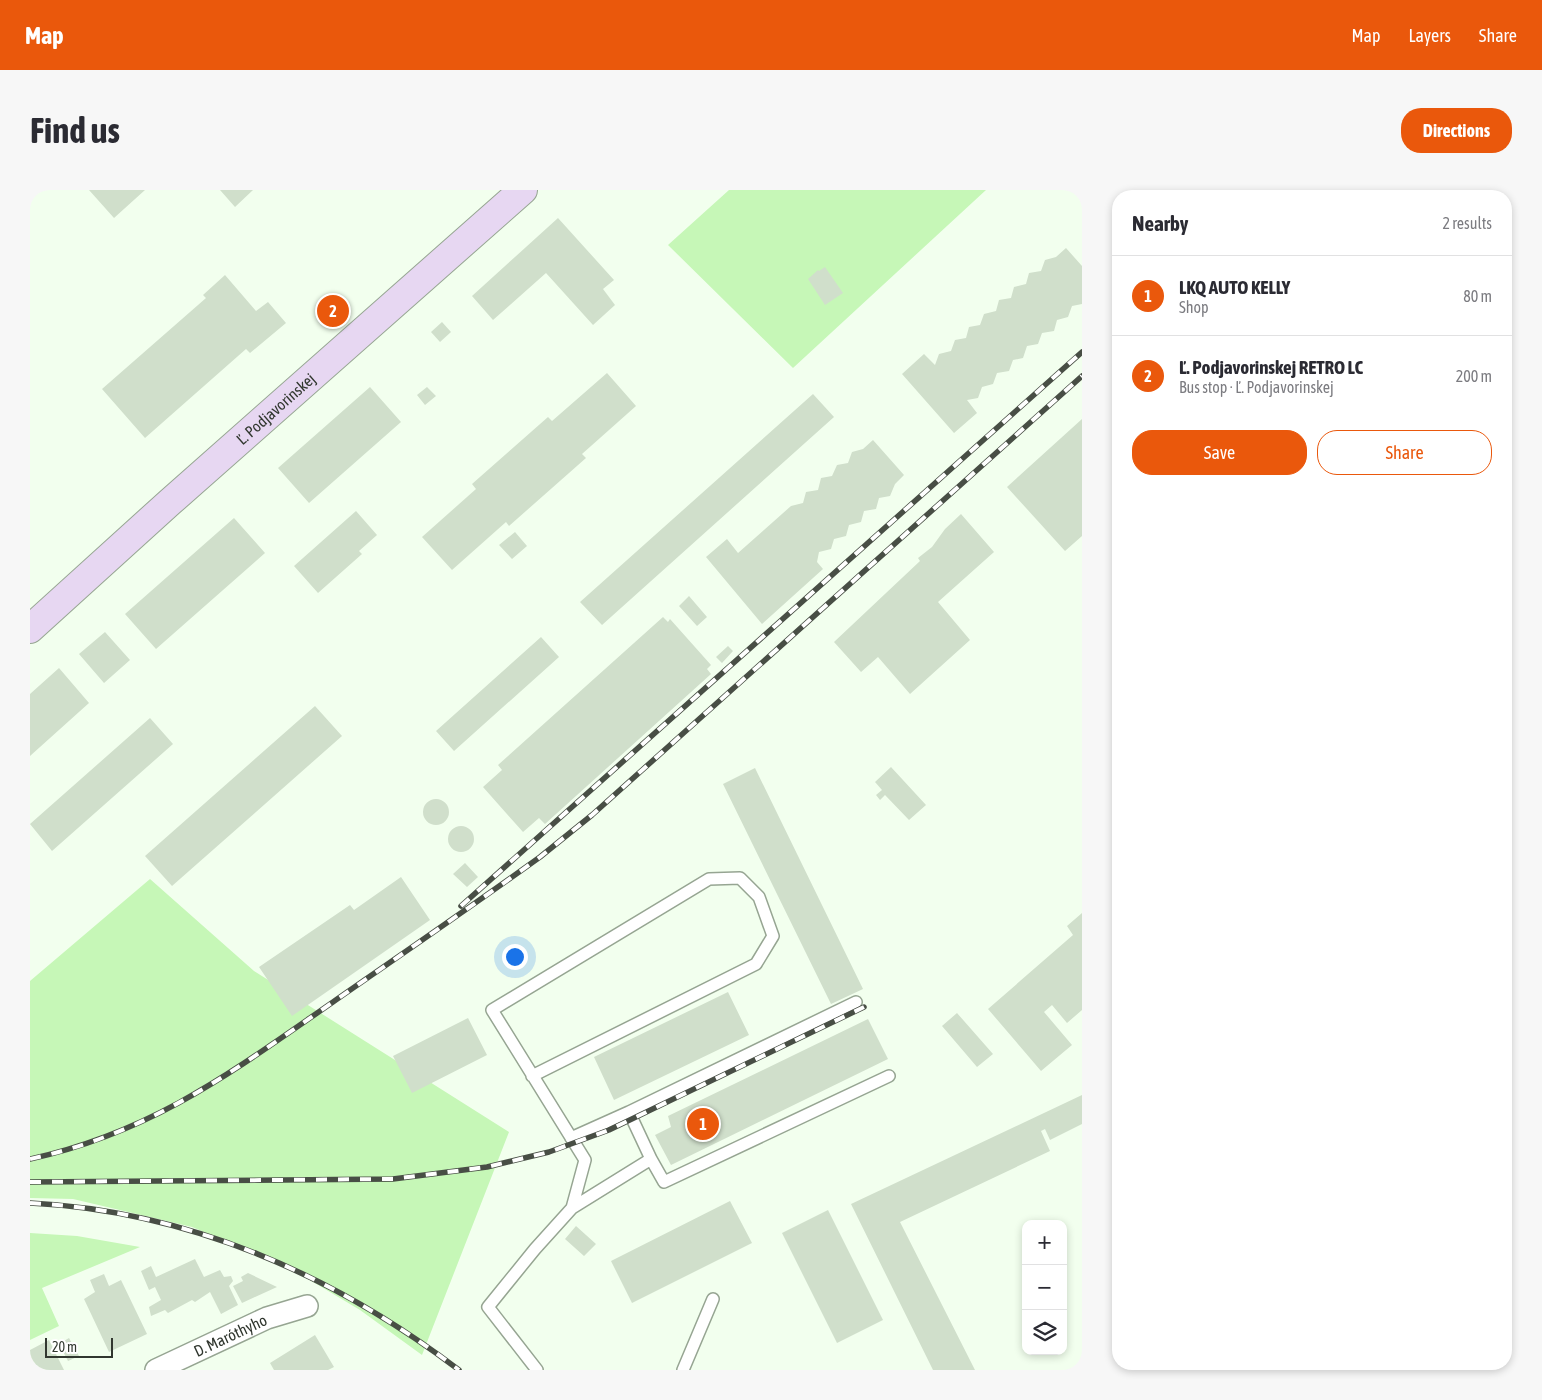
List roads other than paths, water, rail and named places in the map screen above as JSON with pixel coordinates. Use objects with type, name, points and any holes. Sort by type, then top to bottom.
[{"type":"street","name":"Ľ. Podjavorinskej","points":[[30,630],[170,502],[523,190]]},
{"type":"street","name":"D. Maróthyho","points":[[156,1370],[267,1318],[307,1306]]},
{"type":"lane","points":[[532,1076],[756,964],[773,936],[759,897],[740,878],[710,879],[492,1010],[532,1076],[585,1160],[572,1208]]},
{"type":"lane","points":[[571,1138],[629,1112],[856,1002]]},
{"type":"lane","points":[[629,1112],[664,1182],[889,1076]]},
{"type":"lane","points":[[537,1370],[488,1307],[534,1249],[572,1208],[651,1159]]},
{"type":"lane","points":[[683,1370],[713,1299]]},
{"type":"railway","points":[[461,906],[1082,352]]},
{"type":"railway","points":[[30,1159],[115,1133],[190,1097],[260,1052],[540,857],[592,815],[1082,376]]},
{"type":"railway","points":[[30,1182],[393,1179],[487,1167],[549,1152],[609,1130],[864,1007]]},
{"type":"railway","points":[[30,1203],[89,1209],[147,1219],[203,1234],[257,1254],[310,1278],[362,1305],[411,1336],[459,1370]]},
{"type":"place","name":"Ľ. Podjavorinskej RETRO LC","points":[[333,311]]},
{"type":"place","name":"LKQ AUTO KELLY","points":[[703,1124]]}]
